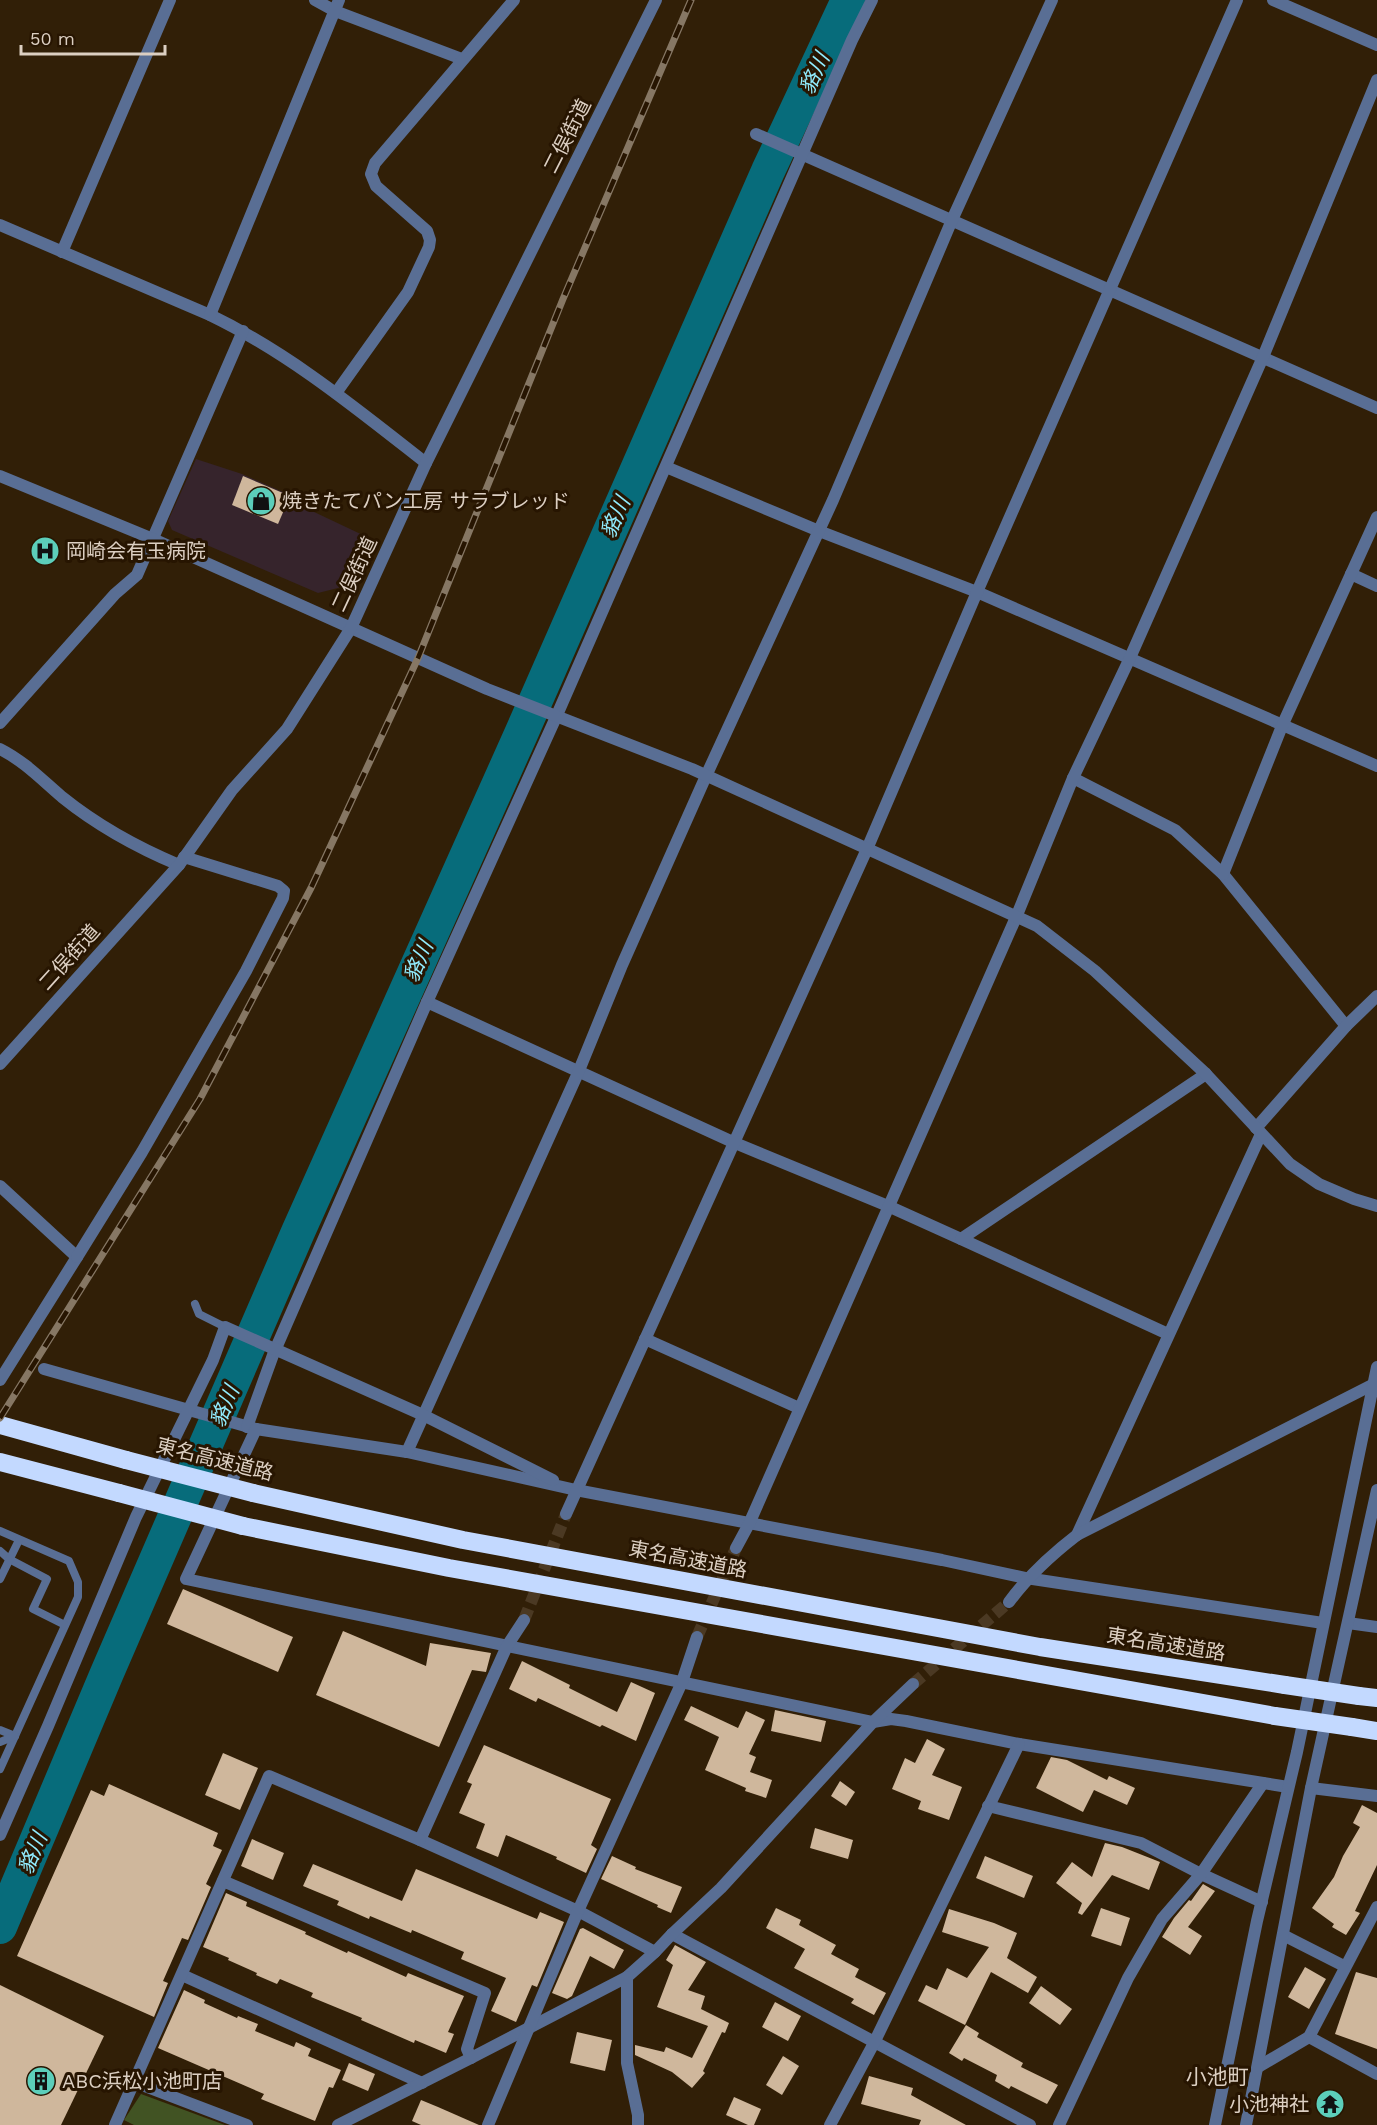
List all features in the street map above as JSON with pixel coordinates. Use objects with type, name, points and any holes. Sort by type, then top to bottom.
[{"type":"highway","name":"東名高速道路","points":[[3,1425],[253,1493],[463,1540],[1028,1645],[1368,1696]]},
{"type":"highway","points":[[0,1462],[243,1526],[449,1568],[1275,1716],[1377,1731]]},
{"type":"street","points":[[62,252],[170,0]]},
{"type":"street","points":[[315,0],[337,5],[462,59]]},
{"type":"street","points":[[336,393],[408,292],[429,247],[430,240],[427,231],[376,186],[371,174],[375,163],[514,0]]},
{"type":"street","name":"二俣街道","points":[[0,1064],[181,861],[232,790],[287,729],[351,628],[426,463],[656,0]]},
{"type":"street","points":[[872,0],[852,39],[666,467],[427,1002],[276,1350],[249,1428],[186,1579],[873,1722],[891,1719],[906,1720],[1018,1744],[1288,1787]]},
{"type":"street","points":[[407,1452],[578,1072],[622,965],[706,776],[819,531],[952,220],[1052,0]]},
{"type":"street","points":[[566,1514],[570,1488],[645,1339],[867,849],[977,592],[1237,0]]},
{"type":"street","points":[[1273,0],[1377,45]]},
{"type":"street","points":[[210,315],[337,5]]},
{"type":"street","points":[[736,1548],[749,1524],[1017,915],[1073,778],[1129,660],[1263,357],[1377,80]]},
{"type":"street","points":[[756,135],[1377,408]]},
{"type":"street","points":[[0,225],[243,331],[336,393],[426,463]]},
{"type":"street","points":[[0,723],[115,594],[137,575],[243,331]]},
{"type":"street","points":[[666,467],[819,531],[977,592],[1377,766]]},
{"type":"street","points":[[0,476],[153,539],[510,699],[554,714],[706,776],[1017,915],[1056,939],[1087,965],[1206,1074],[1290,1164],[1319,1184],[1377,1206]]},
{"type":"street","points":[[1223,873],[1282,726],[1377,517]]},
{"type":"street","points":[[1351,574],[1377,586]]},
{"type":"street","points":[[0,749],[16,757],[100,826],[138,848],[278,886],[284,891],[284,898],[246,971],[142,1152],[77,1257],[6,1358],[0,1380]]},
{"type":"street","points":[[1073,778],[1175,830],[1223,873],[1346,1026]]},
{"type":"street","points":[[1077,1535],[1258,1131],[1346,1026],[1377,996]]},
{"type":"street","points":[[427,1002],[735,1143],[888,1206],[1168,1335]]},
{"type":"street","points":[[961,1239],[1206,1074]]},
{"type":"street","points":[[0,1186],[77,1257]]},
{"type":"street","points":[[0,1835],[136,1517],[228,1329],[423,1415],[570,1488]]},
{"type":"street","points":[[645,1339],[799,1408]]},
{"type":"street","points":[[1215,2125],[1377,1367]]},
{"type":"street","points":[[44,1369],[249,1428],[407,1452],[570,1488],[1026,1578],[1323,1623]]},
{"type":"street","points":[[1009,1602],[1026,1578],[1045,1559],[1077,1535],[1374,1384]]},
{"type":"street","points":[[1246,2125],[1311,1788],[1377,1490]]},
{"type":"street","points":[[420,1840],[507,1646],[524,1620]]},
{"type":"street","points":[[1348,1623],[1377,1627]]},
{"type":"street","points":[[488,2125],[578,1911],[682,1682],[697,1637]]},
{"type":"street","points":[[338,2125],[627,1977],[721,1888],[873,1722],[914,1684]]},
{"type":"street","points":[[830,2125],[874,2043],[1018,1744]]},
{"type":"street","points":[[115,2125],[269,1776],[420,1840],[578,1911],[655,1952]]},
{"type":"street","points":[[1059,2125],[1128,1978],[1162,1919],[1201,1874],[1263,1783]]},
{"type":"street","points":[[1311,1788],[1377,1796]]},
{"type":"street","points":[[988,1806],[1141,1843],[1262,1902]]},
{"type":"street","points":[[223,1881],[485,1993],[467,2049],[471,2058]]},
{"type":"street","points":[[1258,2067],[1309,2037],[1344,1966],[1377,1907]]},
{"type":"street","points":[[672,1934],[1030,2125]]},
{"type":"street","points":[[1283,1935],[1344,1966]]},
{"type":"street","points":[[182,1975],[422,2083]]},
{"type":"street","points":[[627,1977],[627,2063],[638,2125]]},
{"type":"street","points":[[1309,2037],[1377,2074]]},
{"type":"street","points":[[134,2082],[247,2125]]},
{"type":"lane","points":[[195,1304],[199,1314],[204,1318],[228,1329]]},
{"type":"lane","points":[[0,1532],[69,1561],[78,1582],[78,1598],[0,1768]]},
{"type":"lane","points":[[0,1578],[19,1540]]},
{"type":"lane","points":[[0,1551],[9,1559],[47,1579],[33,1609],[66,1625]]},
{"type":"lane","points":[[0,1730],[15,1736]]},
{"type":"lane","points":[[0,1742],[15,1736]]},
{"type":"shaded area","points":[[196,459],[242,474],[294,497],[293,502],[367,537],[342,587],[318,593],[172,530],[168,521]]},
{"type":"green space","points":[[141,2094],[225,2125],[134,2125],[124,2120]]},
{"type":"building","name":"焼きたてパン工房 サラブレッド","points":[[243,476],[290,496],[278,524],[232,505]]},
{"type":"building","points":[[183,1589],[293,1637],[278,1672],[167,1624]]},
{"type":"building","points":[[343,1631],[426,1666],[430,1643],[491,1653],[486,1672],[472,1670],[439,1747],[316,1695]]},
{"type":"building","points":[[522,1661],[617,1712],[631,1682],[655,1693],[636,1741],[538,1698],[536,1702],[509,1689]]},
{"type":"building","points":[[691,1706],[738,1728],[746,1711],[765,1720],[749,1754],[756,1757],[750,1772],[772,1780],[766,1798],[745,1791],[746,1788],[705,1770],[719,1737],[684,1720]]},
{"type":"building","points":[[775,1710],[826,1721],[821,1742],[771,1731]]},
{"type":"building","points":[[927,1739],[945,1749],[932,1775],[962,1787],[949,1820],[918,1809],[921,1801],[892,1789],[905,1758],[915,1763]]},
{"type":"building","points":[[484,1745],[611,1799],[591,1845],[597,1849],[586,1873],[556,1859],[557,1857],[506,1835],[498,1857],[476,1848],[485,1824],[459,1813],[472,1784],[467,1782]]},
{"type":"building","points":[[223,1753],[258,1768],[240,1810],[205,1795]]},
{"type":"building","points":[[1051,1757],[1067,1760],[1107,1780],[1109,1776],[1135,1788],[1127,1805],[1094,1790],[1083,1812],[1036,1788]]},
{"type":"building","points":[[840,1781],[855,1792],[846,1806],[831,1796]]},
{"type":"building","points":[[109,1784],[218,1833],[213,1846],[222,1850],[206,1884],[211,1887],[188,1940],[182,1938],[163,1981],[168,1983],[154,2017],[17,1956],[91,1790],[104,1796]]},
{"type":"building","points":[[1362,1805],[1377,1813],[1377,1865],[1355,1911],[1360,1913],[1346,1935],[1332,1927],[1334,1924],[1312,1908],[1334,1877],[1360,1827],[1353,1823]]},
{"type":"building","points":[[815,1828],[853,1840],[848,1859],[810,1848]]},
{"type":"building","points":[[252,1839],[284,1853],[273,1880],[241,1866]]},
{"type":"building","points":[[1105,1843],[1160,1862],[1149,1890],[1112,1875],[1082,1915],[1078,1913],[1082,1903],[1056,1883],[1072,1862],[1092,1877]]},
{"type":"building","points":[[612,1856],[636,1867],[635,1869],[682,1887],[671,1913],[601,1879]]},
{"type":"building","points":[[985,1856],[1033,1876],[1024,1898],[976,1878]]},
{"type":"building","points":[[313,1864],[402,1901],[416,1869],[537,1919],[540,1912],[564,1922],[537,1987],[532,1985],[516,2022],[491,2011],[506,1978],[461,1959],[464,1952],[412,1930],[411,1933],[370,1916],[369,1919],[337,1905],[339,1901],[303,1886]]},
{"type":"building","points":[[1203,1884],[1215,1891],[1188,1927],[1202,1936],[1190,1955],[1162,1937],[1174,1918],[1189,1900],[1191,1901]]},
{"type":"building","points":[[226,1893],[247,1902],[246,1906],[347,1953],[348,1951],[406,1977],[408,1973],[464,1996],[448,2032],[454,2034],[446,2053],[415,2040],[414,2043],[361,2020],[362,2018],[311,1997],[313,1993],[280,1979],[277,1984],[256,1975],[257,1973],[228,1960],[229,1958],[203,1947]]},
{"type":"building","points":[[776,1908],[801,1920],[799,1925],[836,1945],[831,1954],[859,1969],[855,1977],[886,1993],[874,2015],[851,2003],[854,1999],[794,1968],[805,1949],[766,1928]]},
{"type":"building","points":[[1101,1908],[1130,1918],[1121,1946],[1091,1936]]},
{"type":"building","points":[[949,1909],[1017,1933],[1007,1958],[1037,1977],[1028,1993],[991,1972],[965,2025],[918,2001],[926,1985],[937,1990],[947,1968],[967,1978],[989,1947],[942,1932]]},
{"type":"building","points":[[583,1928],[624,1950],[614,1969],[590,1956],[572,1996],[567,1999],[552,1993],[580,1929]]},
{"type":"building","points":[[675,1945],[706,1962],[688,1990],[705,1996],[701,2009],[729,2023],[725,2033],[722,2032],[703,2071],[705,2073],[692,2088],[672,2072],[635,2055],[635,2045],[664,2052],[666,2047],[692,2058],[708,2026],[657,2007],[673,1965],[666,1960]]},
{"type":"building","points":[[1305,1967],[1326,1979],[1309,2009],[1288,1997]]},
{"type":"building","points":[[1356,1972],[1377,1978],[1377,2049],[1335,2034]]},
{"type":"building","name":"ABC浜松小池町店","points":[[0,1985],[104,2036],[61,2125],[0,2125]]},
{"type":"building","points":[[1041,1986],[1072,2009],[1060,2025],[1029,2003]]},
{"type":"building","points":[[184,1990],[205,2000],[204,2003],[237,2018],[238,2016],[258,2024],[255,2031],[294,2047],[296,2042],[311,2049],[308,2056],[341,2070],[333,2088],[329,2087],[315,2121],[261,2099],[264,2094],[158,2048]]},
{"type":"building","points":[[775,2002],[801,2016],[788,2041],[762,2027]]},
{"type":"building","points":[[966,2025],[979,2033],[977,2037],[1023,2063],[1021,2067],[1058,2085],[1047,2104],[1011,2086],[1009,2089],[995,2081],[997,2075],[964,2058],[962,2061],[949,2053]]},
{"type":"building","points":[[577,2032],[612,2040],[605,2071],[570,2063]]},
{"type":"building","points":[[783,2056],[799,2066],[782,2095],[766,2085]]},
{"type":"building","points":[[349,2063],[375,2074],[368,2091],[342,2080]]},
{"type":"building","points":[[869,2076],[913,2088],[911,2095],[966,2125],[919,2125],[921,2120],[861,2104]]},
{"type":"building","points":[[734,2097],[761,2109],[754,2125],[748,2125],[726,2115]]},
{"type":"building","points":[[421,2100],[479,2125],[421,2125],[412,2121]]},
{"type":"waterway","name":"貉川","points":[[0,1927],[298,1232],[521,734],[768,171],[848,0]]},
{"type":"tunnel","points":[[524,1620],[566,1514]]},
{"type":"tunnel","points":[[697,1637],[736,1548]]},
{"type":"tunnel","points":[[913,1684],[1009,1602]]},
{"type":"railway","points":[[0,1418],[200,1099],[311,888],[418,658],[563,299],[691,0]]},
{"type":"place","name":"焼きたてパン工房 サラブレッド","points":[[261,501]]},
{"type":"place","name":"岡崎会有玉病院","points":[[45,551]]},
{"type":"place","name":"ABC浜松小池町店","points":[[41,2081]]},
{"type":"place","name":"小池神社","points":[[1330,2104]]},
{"type":"district","name":"小池町","points":[[1217,2076]]}]
